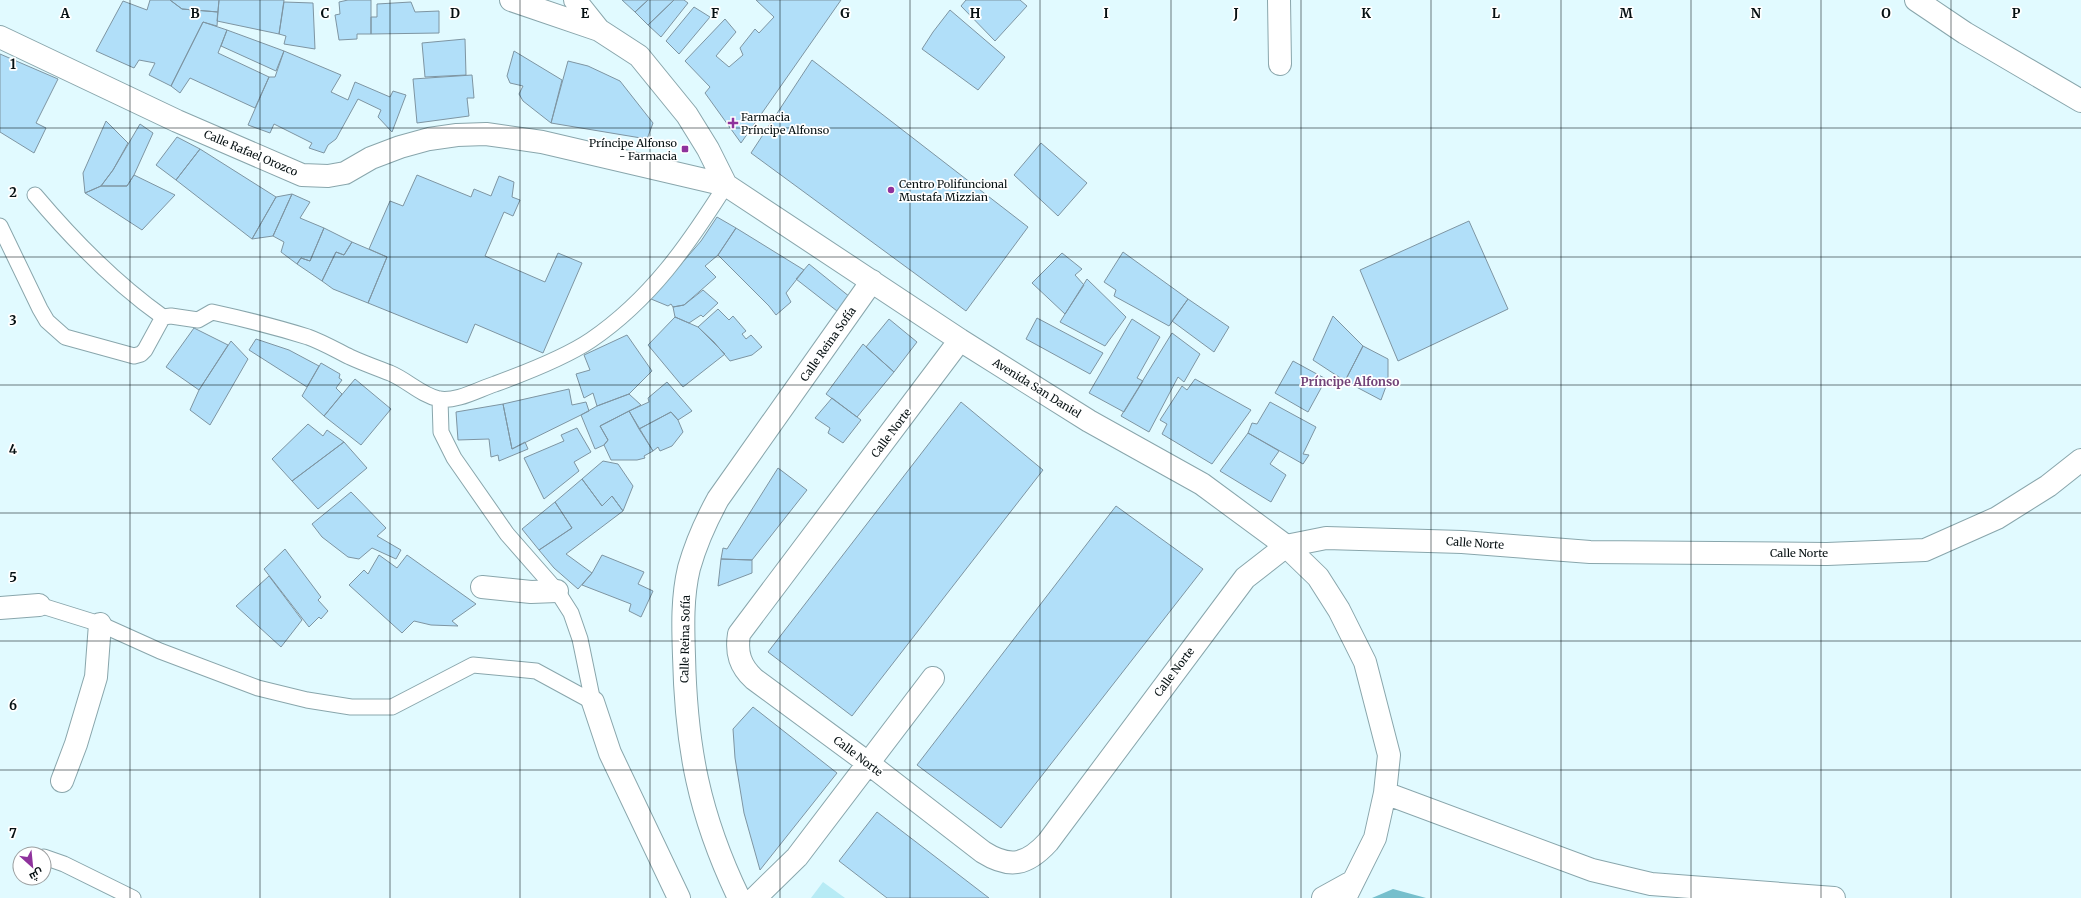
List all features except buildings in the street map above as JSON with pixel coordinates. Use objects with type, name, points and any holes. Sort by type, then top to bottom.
[{"type":"street","points":[[511,0],[599,30],[639,56],[687,115],[708,149],[726,185]]},
{"type":"street","points":[[575,0],[599,30]]},
{"type":"street","points":[[1279,0],[1280,64]]},
{"type":"street","points":[[1916,0],[1966,33],[2081,101]]},
{"type":"street","name":"Calle Rafael Orozco","points":[[0,37],[177,120],[302,175],[328,176],[345,173],[372,158],[429,138],[486,134],[542,142],[726,185]]},
{"type":"street","name":"Avenida San Daniel","points":[[726,185],[960,340],[1089,421],[1202,484],[1286,546],[1318,577],[1339,610],[1365,662],[1389,756],[1385,793],[1374,838],[1359,873],[1349,890]]},
{"type":"street","name":"Calle Reina Sofía","points":[[739,898],[724,868],[709,827],[697,784],[689,740],[685,696],[683,625],[684,597],[689,569],[704,527],[718,499],[872,281]]},
{"type":"street","name":"Calle Norte","points":[[960,340],[739,634],[737,647],[739,660],[745,670],[754,679],[868,763],[983,852],[998,861],[1018,862],[1035,855],[1048,842],[1245,578],[1286,546],[1326,538],[1462,542],[1590,552],[1827,554],[1925,550],[1997,518],[2048,486],[2081,460]]},
{"type":"street","points":[[482,587],[531,592],[557,591]]},
{"type":"street","points":[[0,608],[38,605]]},
{"type":"street","points":[[62,781],[76,744],[96,677],[100,624]]},
{"type":"street","points":[[755,898],[797,857],[933,678]]},
{"type":"street","points":[[593,702],[610,753],[679,898]]},
{"type":"street","points":[[1385,793],[1592,870],[1651,884],[1834,898]]},
{"type":"street","points":[[1322,898],[1349,890]]},
{"type":"lane","points":[[35,195],[62,227],[95,260],[134,296],[163,317],[171,316],[192,321],[198,320],[212,312],[261,323],[309,338],[394,374],[430,396],[440,399],[451,399],[506,380],[548,362],[590,341],[620,317],[648,291],[671,266],[691,240],[726,185]]},
{"type":"lane","points":[[0,226],[47,321],[64,337],[134,356],[141,354],[145,350],[163,317]]},
{"type":"lane","points":[[440,399],[441,432],[454,458],[508,534],[557,591],[571,613],[580,639],[593,702]]},
{"type":"lane","points":[[38,605],[100,624],[160,651],[258,688],[307,700],[351,707],[392,707],[473,665],[536,671],[593,702]]},
{"type":"lane","points":[[52,860],[64,864],[133,898]]},
{"type":"shaded area","points":[[823,882],[845,898],[811,898]]},
{"type":"shaded area","points":[[1393,889],[1426,898],[1372,898]]},
{"type":"place","name":"Farmacia Príncipe Alfonso","points":[[733,123]]},
{"type":"place","name":"Príncipe Alfonso - Farmacia","points":[[685,149]]},
{"type":"place","name":"Centro Polifuncional Mustafa Mizzian","points":[[891,190]]},
{"type":"district","name":"Príncipe Alfonso","points":[[1350,382]]}]
